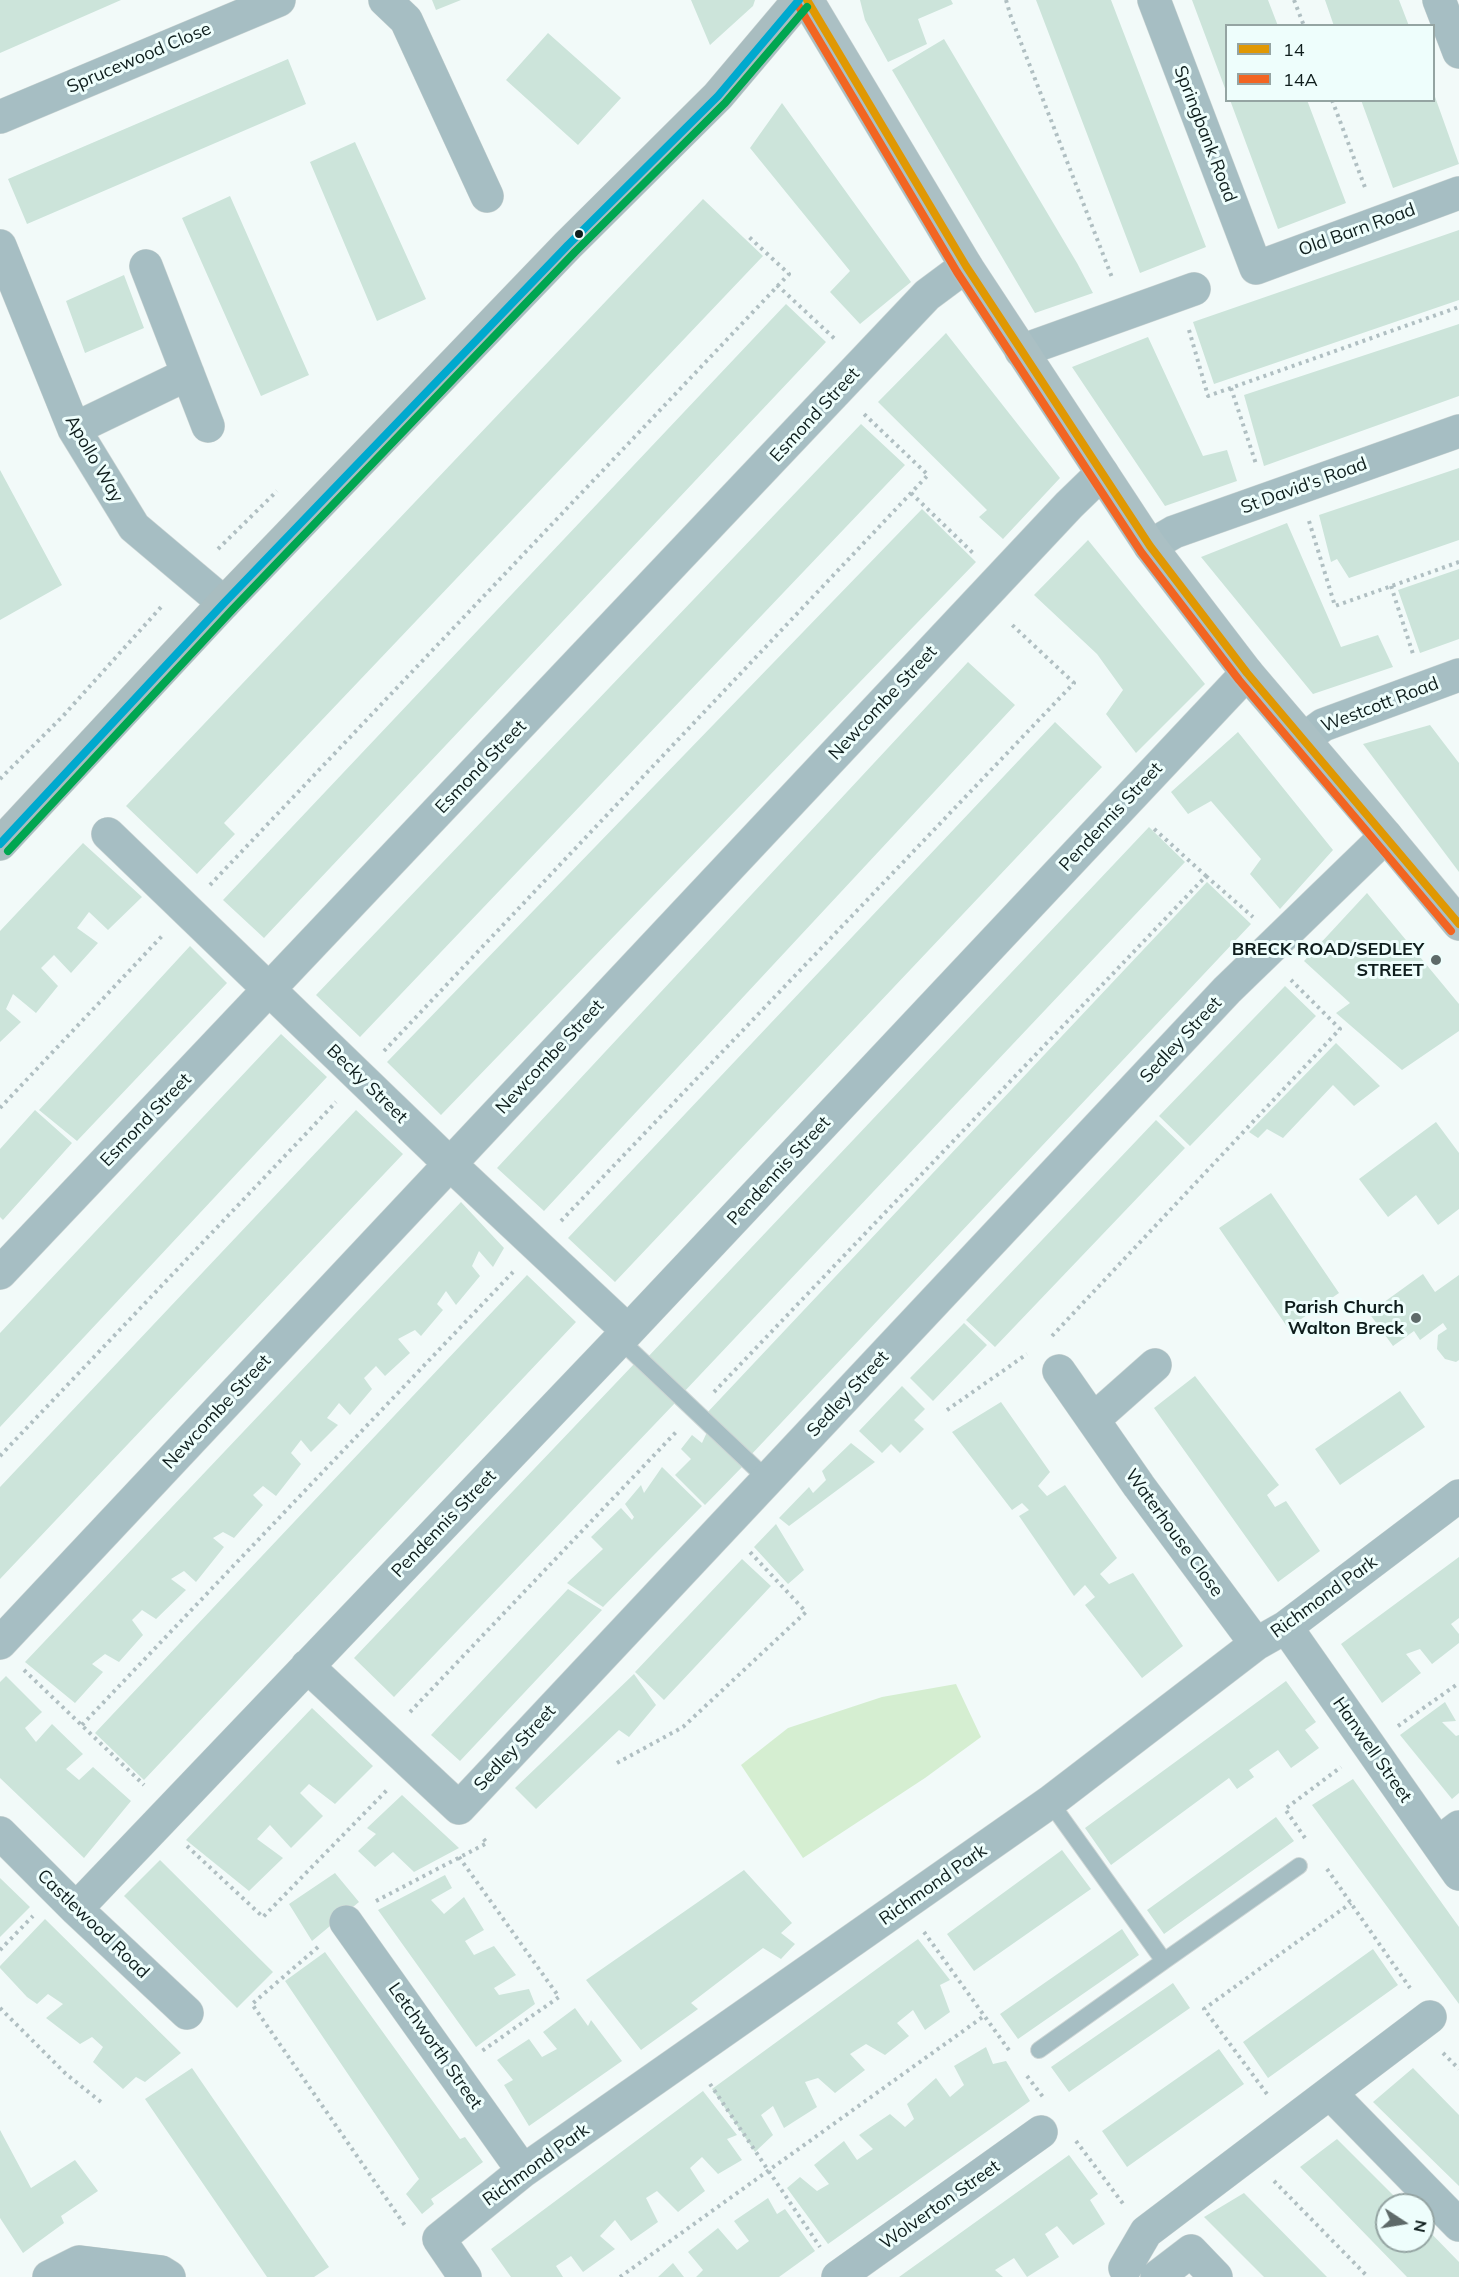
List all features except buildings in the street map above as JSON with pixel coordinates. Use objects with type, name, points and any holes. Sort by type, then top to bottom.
[{"type":"highway","points":[[0,844],[224,603],[568,245],[718,96],[799,0]]},
{"type":"main road","points":[[807,0],[966,266],[1150,546],[1247,673],[1457,917]]},
{"type":"street","name":"Sprucewood Close","points":[[0,117],[279,0]]},
{"type":"street","points":[[385,0],[405,20],[487,196]]},
{"type":"street","name":"Springbank Road","points":[[1154,0],[1256,268]]},
{"type":"street","points":[[1439,0],[1459,52]]},
{"type":"street","name":"Old Barn Road","points":[[1256,268],[1459,193]]},
{"type":"street","name":"Apollo Way","points":[[0,246],[74,429],[134,526],[224,603]]},
{"type":"street","points":[[146,266],[208,426]]},
{"type":"street","name":"Esmond Street","points":[[0,1273],[927,296],[966,266]]},
{"type":"street","points":[[1021,351],[1186,292]]},
{"type":"street","points":[[74,429],[188,375]]},
{"type":"street","name":"St David's Road","points":[[1150,546],[1174,532],[1459,431]]},
{"type":"street","name":"Newcombe Street","points":[[8,1652],[450,1164],[991,588],[1102,473]]},
{"type":"street","name":"Pendennis Street","points":[[66,1900],[165,1815],[624,1335],[1247,673]]},
{"type":"street","name":"Westcott Road","points":[[1304,739],[1323,724],[1459,675]]},
{"type":"street","name":"Becky Street","points":[[108,834],[538,1246],[624,1335]]},
{"type":"street","name":"Sedley Street","points":[[459,1808],[1219,999],[1386,836]]},
{"type":"street","points":[[1093,1420],[1155,1365]]},
{"type":"street","name":"Waterhouse Close","points":[[1059,1371],[1138,1486],[1256,1644]]},
{"type":"street","name":"Richmond Park","points":[[439,2239],[524,2171],[1050,1802],[1256,1644],[1286,1627],[1459,1496]]},
{"type":"street","name":"Hanwell Street","points":[[1286,1627],[1370,1747],[1448,1835],[1459,1874]]},
{"type":"street","points":[[307,1666],[459,1808]]},
{"type":"street","name":"Castlewood Road","points":[[0,1833],[66,1900],[187,2013]]},
{"type":"street","name":"Letchworth Street","points":[[346,1922],[524,2171]]},
{"type":"street","points":[[1124,2274],[1146,2232],[1430,2017]]},
{"type":"street","points":[[1331,2094],[1459,2224]]},
{"type":"street","name":"Wolverton Street","points":[[839,2276],[1053,2123]]},
{"type":"street","points":[[439,2239],[465,2277]]},
{"type":"street","points":[[1157,2277],[1191,2252],[1216,2277]]},
{"type":"street","points":[[49,2277],[79,2262],[161,2272],[169,2277]]},
{"type":"lane","points":[[624,1335],[695,1412],[768,1480]]},
{"type":"lane","points":[[1050,1802],[1164,1961]]},
{"type":"lane","points":[[1039,2050],[1299,1866]]},
{"type":"path","points":[[1006,0],[1125,312]]},
{"type":"path","points":[[1294,0],[1303,24]]},
{"type":"path","points":[[1333,102],[1378,222]]},
{"type":"path","points":[[0,1108],[789,274],[749,237]]},
{"type":"path","points":[[777,285],[862,365]]},
{"type":"path","points":[[1186,292],[1208,396],[1459,307]]},
{"type":"path","points":[[1231,388],[1268,499]]},
{"type":"path","points":[[0,1456],[928,475],[839,390]]},
{"type":"path","points":[[1299,488],[1335,606],[1459,562]]},
{"type":"path","points":[[82,1725],[1074,683],[911,493]]},
{"type":"path","points":[[1391,586],[1425,688]]},
{"type":"path","points":[[0,779],[63,716],[162,606]]},
{"type":"path","points":[[1051,1337],[1340,1029],[1272,947],[1206,876],[1125,802]]},
{"type":"path","points":[[384,1738],[1206,876]]},
{"type":"path","points":[[947,1410],[1032,1350]]},
{"type":"path","points":[[617,1763],[683,1727],[806,1612],[725,1525]]},
{"type":"path","points":[[8,1652],[82,1725],[263,1917],[412,1765]]},
{"type":"path","points":[[1311,1847],[1285,1809],[1459,1683]]},
{"type":"path","points":[[439,2239],[410,2233],[252,2004],[346,1922],[381,1897],[487,1843],[459,1808]]},
{"type":"path","points":[[453,2071],[559,1997],[459,1857]]},
{"type":"path","points":[[1324,1866],[1430,2017]]},
{"type":"path","points":[[0,1950],[66,1900]]},
{"type":"path","points":[[1289,2124],[1204,2009],[1351,1904]]},
{"type":"path","points":[[902,1907],[919,1925],[1014,2058]]},
{"type":"path","points":[[0,2008],[66,2073],[101,2102]]},
{"type":"path","points":[[620,2277],[984,2016]]},
{"type":"path","points":[[690,2055],[839,2276]]},
{"type":"path","points":[[1026,2074],[1053,2123],[1146,2232]]},
{"type":"path","points":[[1243,2157],[1368,2277]]},
{"type":"green space","points":[[956,1684],[981,1737],[925,1778],[803,1858],[741,1765],[788,1728],[882,1697]]},
{"type":"transit line","points":[[0,844],[224,603],[568,245],[718,96],[799,0]]},
{"type":"transit line","name":"14","points":[[807,0],[966,266],[1150,546],[1247,673],[1459,924]]},
{"type":"transit line","name":"14A","points":[[798,5],[957,272],[1141,552],[1239,680],[1451,931]]},
{"type":"transit line","points":[[8,851],[232,610],[575,252],[725,103],[807,7]]},
{"type":"place","name":"BRECK ROAD/SEDLEY STREET","points":[[1436,960]]},
{"type":"place","name":"Parish Church Walton Breck","points":[[1416,1318]]}]
